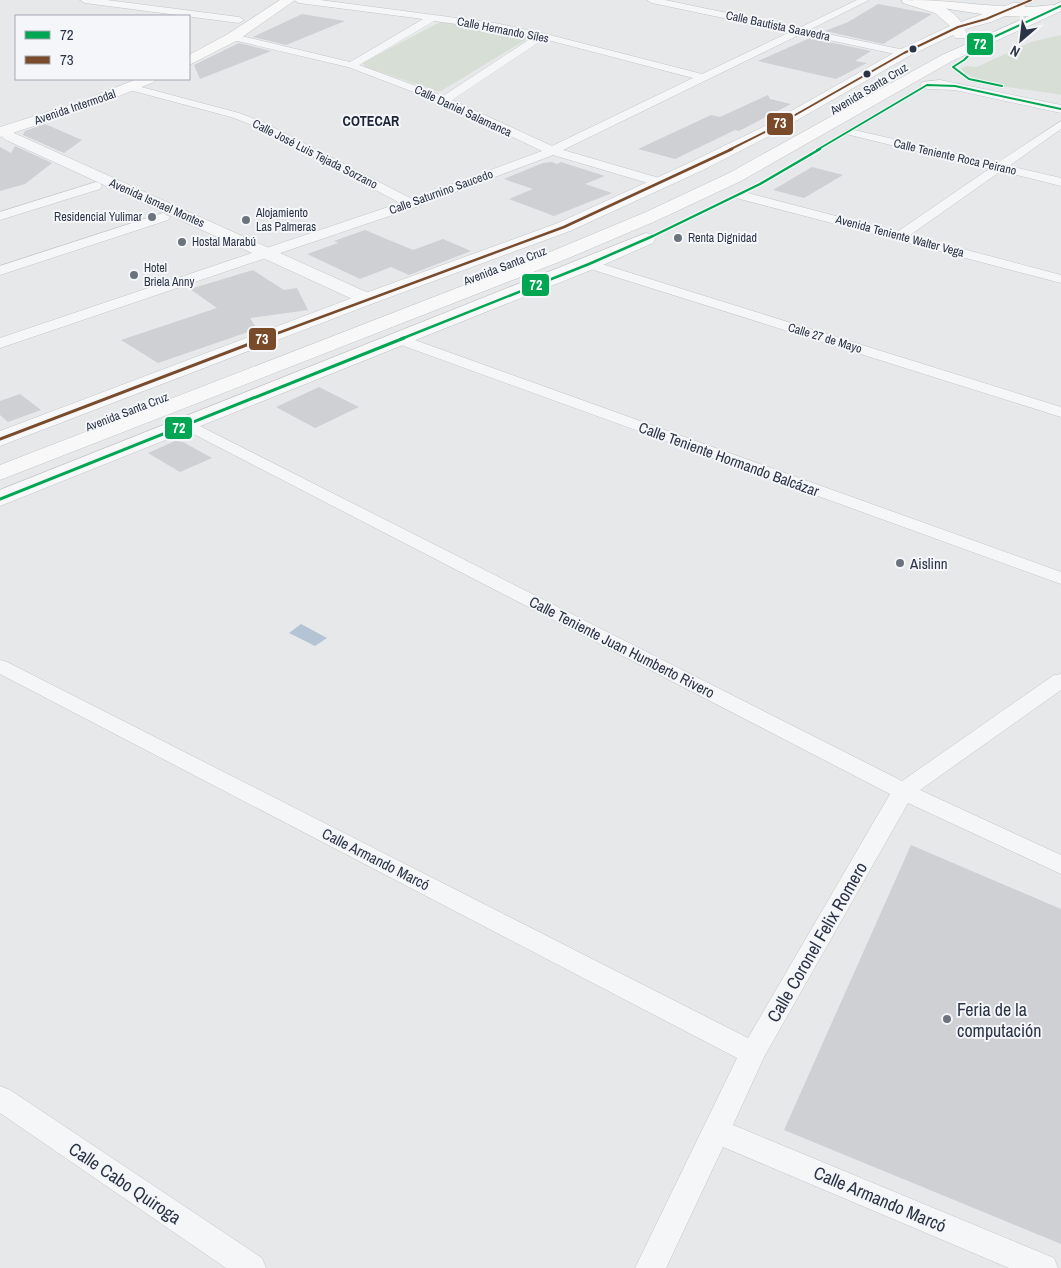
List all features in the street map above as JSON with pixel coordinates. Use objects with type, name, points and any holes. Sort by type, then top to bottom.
[{"type":"main road","points":[[190,56],[269,0]]},
{"type":"main road","points":[[190,57],[233,37],[289,0]]},
{"type":"main road","points":[[908,0],[951,16],[959,31]]},
{"type":"main road","points":[[920,0],[1003,12],[1021,4],[1056,6]]},
{"type":"main road","points":[[1015,27],[1021,4]]},
{"type":"main road","name":"Avenida Santa Cruz","points":[[0,474],[558,256],[652,216],[735,177],[947,58],[1056,6]]},
{"type":"main road","name":"Avenida Santa Cruz","points":[[0,439],[360,302],[564,227],[662,183],[767,131],[904,53],[1003,12]]},
{"type":"main road","name":"Avenida Santa Cruz","points":[[0,460],[502,268],[640,212],[780,141],[959,31]]},
{"type":"main road","name":"Avenida Santa Cruz","points":[[0,499],[589,264],[740,194],[850,132],[926,85],[964,60],[981,42]]},
{"type":"main road","name":"Avenida Intermodal","points":[[2,131],[126,83],[143,80]]},
{"type":"main road","points":[[767,131],[830,112]]},
{"type":"main road","points":[[795,142],[850,132]]},
{"type":"street","points":[[86,0],[114,2],[239,20]]},
{"type":"street","name":"Calle Hernando Síles","points":[[299,0],[495,26],[542,36],[704,78]]},
{"type":"street","name":"Calle Bautista Saavedra","points":[[652,0],[904,53]]},
{"type":"street","name":"Calle Saturnino Saucedo","points":[[0,343],[411,204],[553,151],[864,0]]},
{"type":"street","points":[[351,65],[432,18]]},
{"type":"street","points":[[444,100],[542,36]]},
{"type":"street","name":"Calle Daniel Salamanca","points":[[233,37],[351,65],[444,100],[517,136],[553,151],[662,183]]},
{"type":"street","points":[[953,67],[957,73],[1003,92],[1061,109]]},
{"type":"street","name":"Calle José Luis Tejada Sorzano","points":[[126,83],[235,115],[259,124],[411,204]]},
{"type":"street","points":[[926,85],[940,84],[1061,99]]},
{"type":"street","points":[[900,236],[1061,124]]},
{"type":"street","name":"Avenida Ismael Montes","points":[[2,131],[96,186],[163,217],[257,255]]},
{"type":"street","name":"Avenida Ismael Montes","points":[[2,131],[257,255],[360,302]]},
{"type":"street","name":"Calle Teniente Roca Peirano","points":[[850,132],[1061,182]]},
{"type":"street","points":[[0,216],[96,186]]},
{"type":"street","name":"Avenida Teniente Walter Vega","points":[[740,194],[1061,279]]},
{"type":"street","points":[[0,271],[163,217]]},
{"type":"street","name":"Calle 27 de Mayo","points":[[589,264],[1061,412]]},
{"type":"street","name":"Calle Teniente Hormando Balcázar","points":[[398,339],[1061,578]]},
{"type":"street","name":"Calle Teniente Juan Humberto Rivero","points":[[186,424],[903,791],[1061,865]]},
{"type":"street","name":"Calle Armando Marcó","points":[[0,666],[753,1052]]},
{"type":"street","name":"Calle Coronel Felix Romero","points":[[650,1268],[753,1052],[903,791],[1061,680]]},
{"type":"street","name":"Calle Cabo Quiroga","points":[[0,1098],[251,1268]]},
{"type":"street","name":"Calle Armando Marcó","points":[[716,1131],[1043,1268]]},
{"type":"shaded area","points":[[442,21],[452,21],[529,35],[527,39],[441,91],[436,91],[366,67],[362,63]]},
{"type":"shaded area","points":[[1061,35],[1061,95],[993,84],[969,75],[961,69],[966,66],[977,67],[1031,42]]},
{"type":"water","points":[[301,624],[327,638],[315,646],[289,633]]},
{"type":"building","points":[[878,4],[932,14],[883,44],[825,31],[848,22]]},
{"type":"building","points":[[302,14],[345,21],[286,45],[253,37]]},
{"type":"building","points":[[810,38],[871,51],[855,61],[867,63],[836,79],[758,61]]},
{"type":"building","points":[[239,43],[271,51],[200,79],[194,65]]},
{"type":"building","points":[[768,95],[770,99],[791,104],[739,131],[735,130],[675,159],[638,149],[711,115],[720,117]]},
{"type":"building","points":[[45,124],[82,140],[64,153],[23,135],[25,131]]},
{"type":"building","points":[[15,146],[52,163],[25,184],[0,191],[0,147],[11,153]]},
{"type":"building","points":[[552,162],[557,164],[561,162],[605,176],[585,184],[612,193],[554,216],[509,199],[533,189],[504,179],[543,163]]},
{"type":"building","points":[[812,167],[843,175],[804,198],[773,190]]},
{"type":"building","points":[[365,230],[413,250],[443,239],[471,251],[409,275],[391,267],[360,279],[307,254],[338,243],[334,241]]},
{"type":"building","points":[[253,270],[284,290],[297,288],[308,310],[250,318],[257,329],[158,363],[121,340],[217,308],[190,289]]},
{"type":"building","points":[[319,387],[359,407],[315,428],[276,407]]},
{"type":"building","points":[[20,394],[41,410],[8,422],[0,415],[0,401]]},
{"type":"building","points":[[175,441],[183,442],[212,458],[180,472],[148,453]]},
{"type":"building","name":"Feria de la computación","points":[[911,845],[1061,909],[1061,1244],[784,1130]]},
{"type":"transit line","name":"73","points":[[0,439],[367,299],[564,227],[697,166],[767,131],[904,53],[958,27],[986,19],[1031,0]]},
{"type":"transit line","name":"72","points":[[1002,86],[969,79],[953,67],[964,60],[981,43],[1061,6]]},
{"type":"transit line","name":"72","points":[[0,499],[589,264],[653,236],[760,184],[927,85],[955,86],[1061,109]]},
{"type":"place","name":"Residencial Yulimar","points":[[152,217]]},
{"type":"place","name":"Alojamiento Las Palmeras","points":[[246,220]]},
{"type":"place","name":"Renta Dignidad","points":[[678,238]]},
{"type":"place","name":"Hostal Marabú","points":[[182,242]]},
{"type":"place","name":"Hotel Briela Anny","points":[[134,275]]},
{"type":"place","name":"Aislinn","points":[[900,563]]},
{"type":"place","name":"Feria de la computación","points":[[947,1019]]},
{"type":"district","name":"COTECAR","points":[[371,121]]}]
